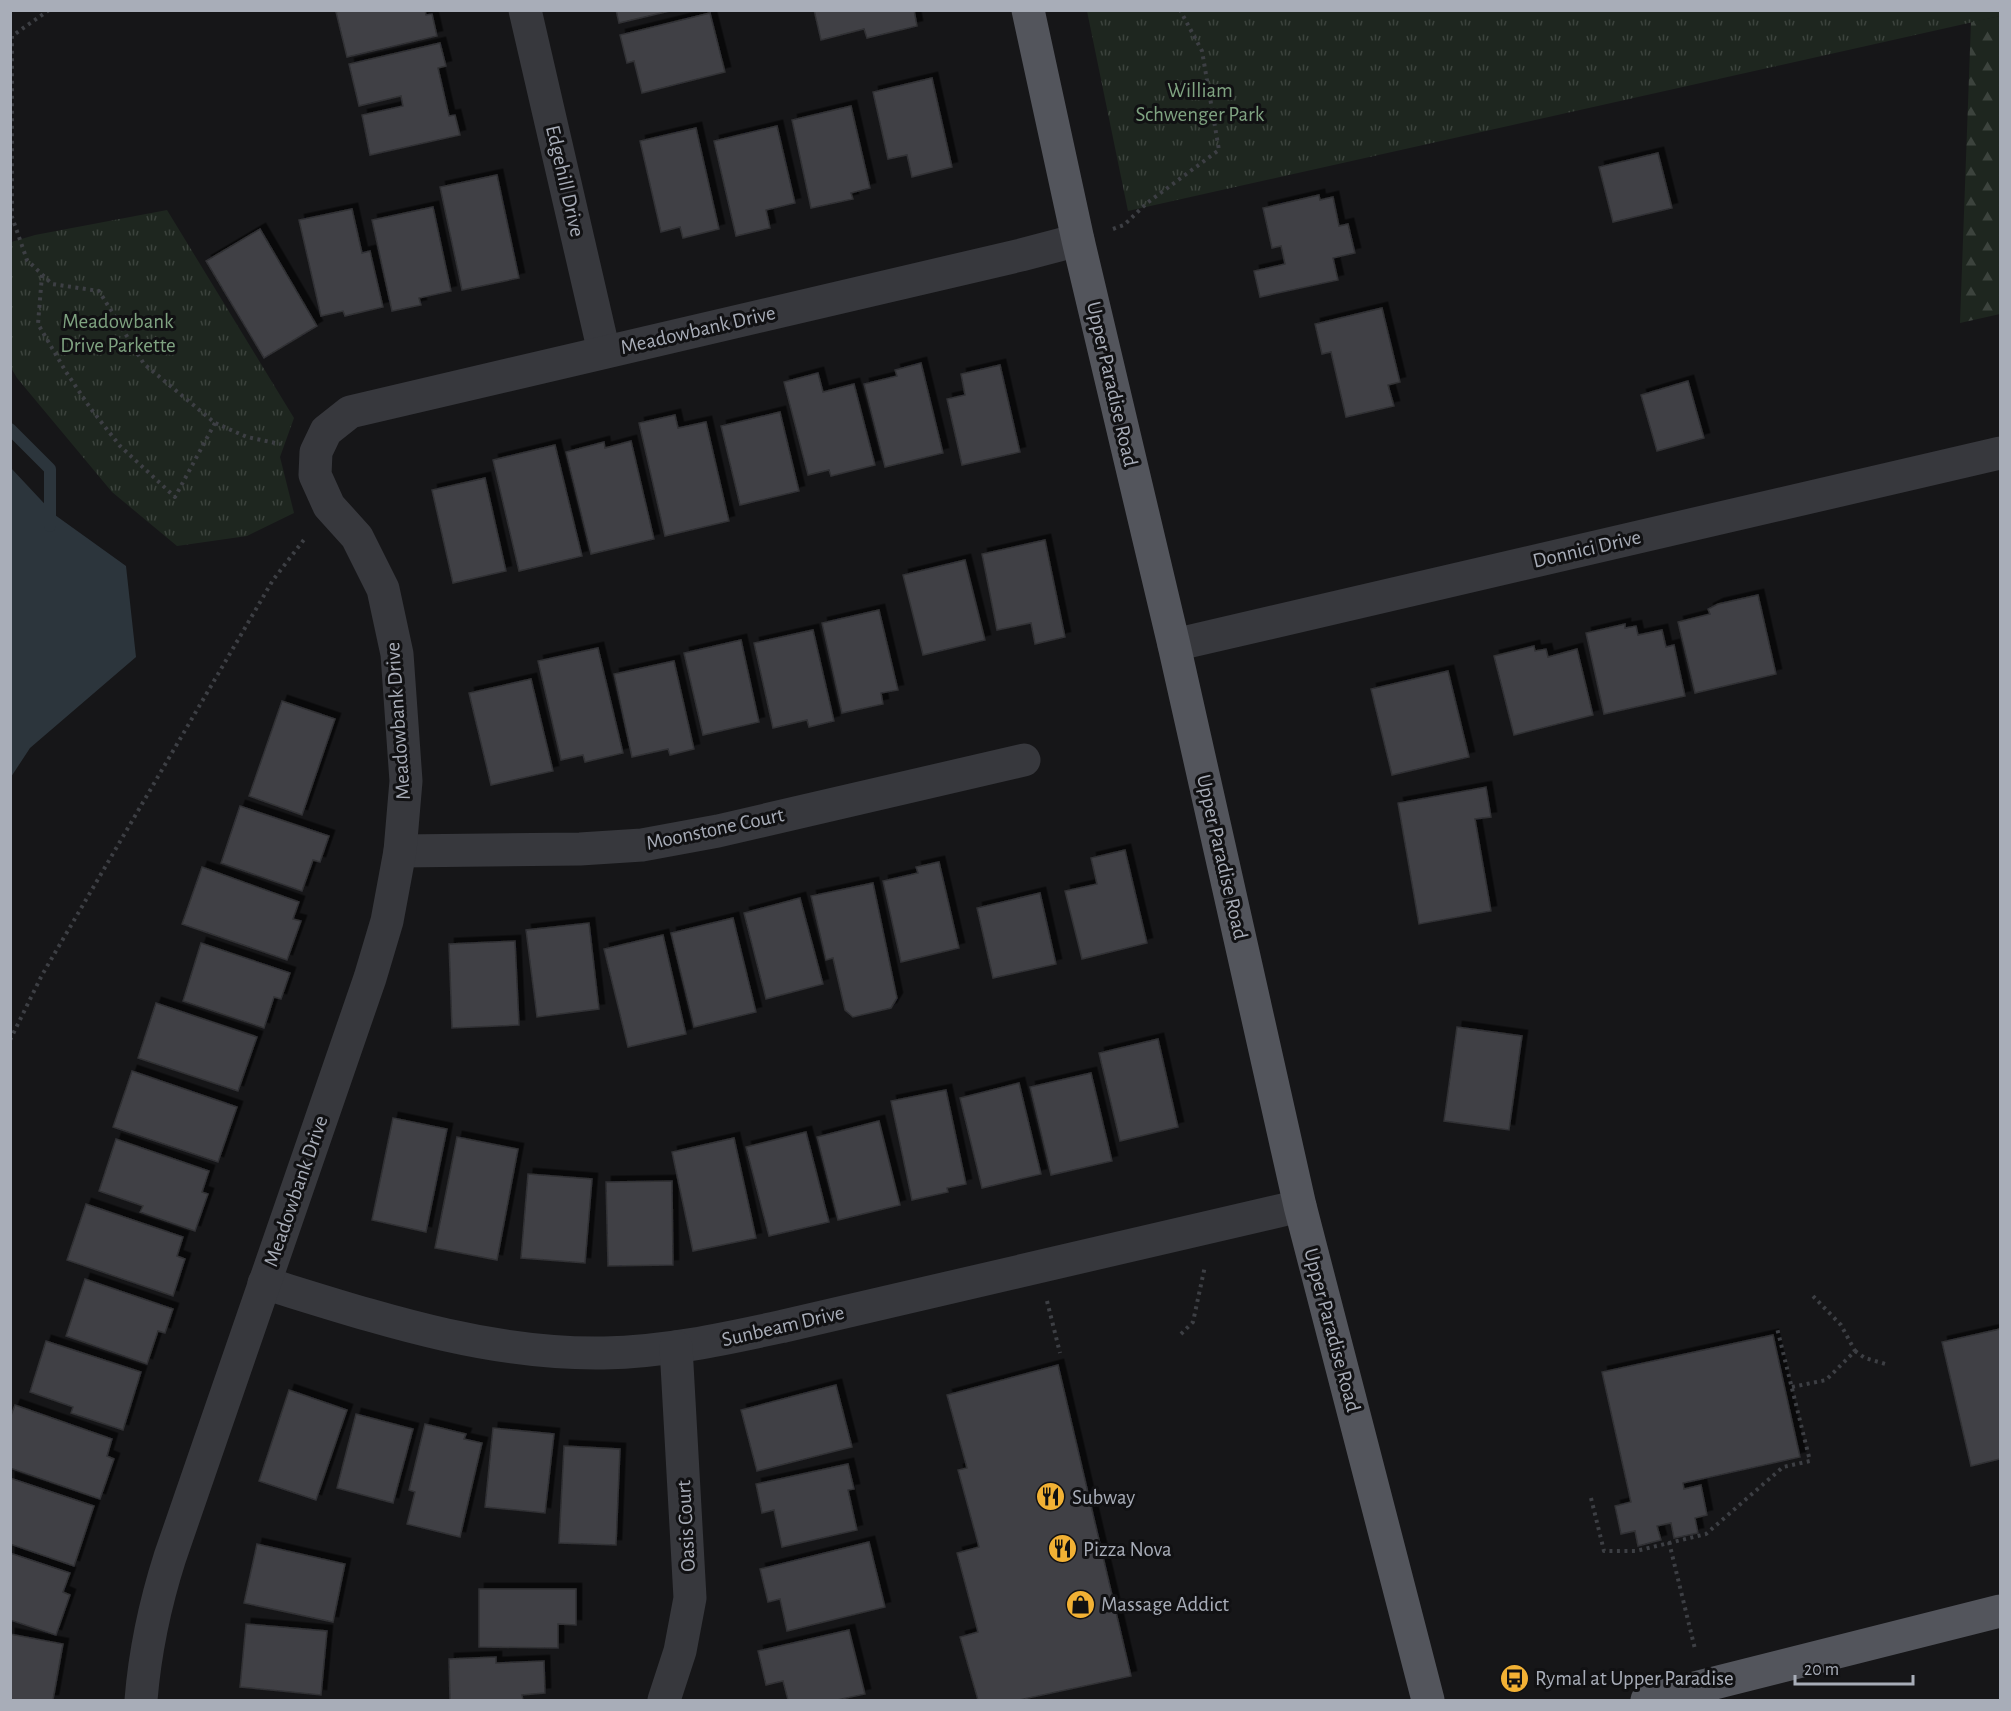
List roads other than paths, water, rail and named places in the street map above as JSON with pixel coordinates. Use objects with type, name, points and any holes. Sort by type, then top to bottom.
[{"type":"main road","name":"Upper Paradise Road","points":[[1028,10],[1078,240],[1174,645],[1300,1206],[1428,1701]]},
{"type":"main road","points":[[1647,1701],[2001,1611]]},
{"type":"street","name":"Edgehill Drive","points":[[525,10],[604,352]]},
{"type":"street","name":"Meadowbank Drive","points":[[141,1701],[145,1660],[158,1596],[370,978],[387,921],[400,851],[406,781],[397,654],[383,589],[357,537],[329,506],[315,475],[316,452],[326,431],[350,412],[1032,253],[1078,240]]},
{"type":"street","name":"Donnici Drive","points":[[1174,645],[2001,453]]},
{"type":"street","name":"Moonstone Court","points":[[400,851],[580,849],[642,845],[718,831],[1024,760]]},
{"type":"street","name":"Sunbeam Drive","points":[[264,1283],[455,1338],[505,1347],[555,1352],[605,1353],[708,1343],[1300,1206]]},
{"type":"street","name":"Oasis Court","points":[[664,1701],[680,1651],[690,1598],[676,1347]]},
{"type":"waterway","points":[[10,429],[50,469],[50,526]]},
{"type":"place","name":"Subway","points":[[1051,1497]]},
{"type":"place","name":"Pizza Nova","points":[[1062,1549]]},
{"type":"place","name":"Massage Addict","points":[[1080,1604]]},
{"type":"place","name":"Rymal at Upper Paradise","points":[[1514,1678]]},
{"type":"park label","name":"William Schwenger Park","points":[[1200,102]]},
{"type":"park label","name":"Meadowbank Drive Parkette","points":[[118,333]]}]
